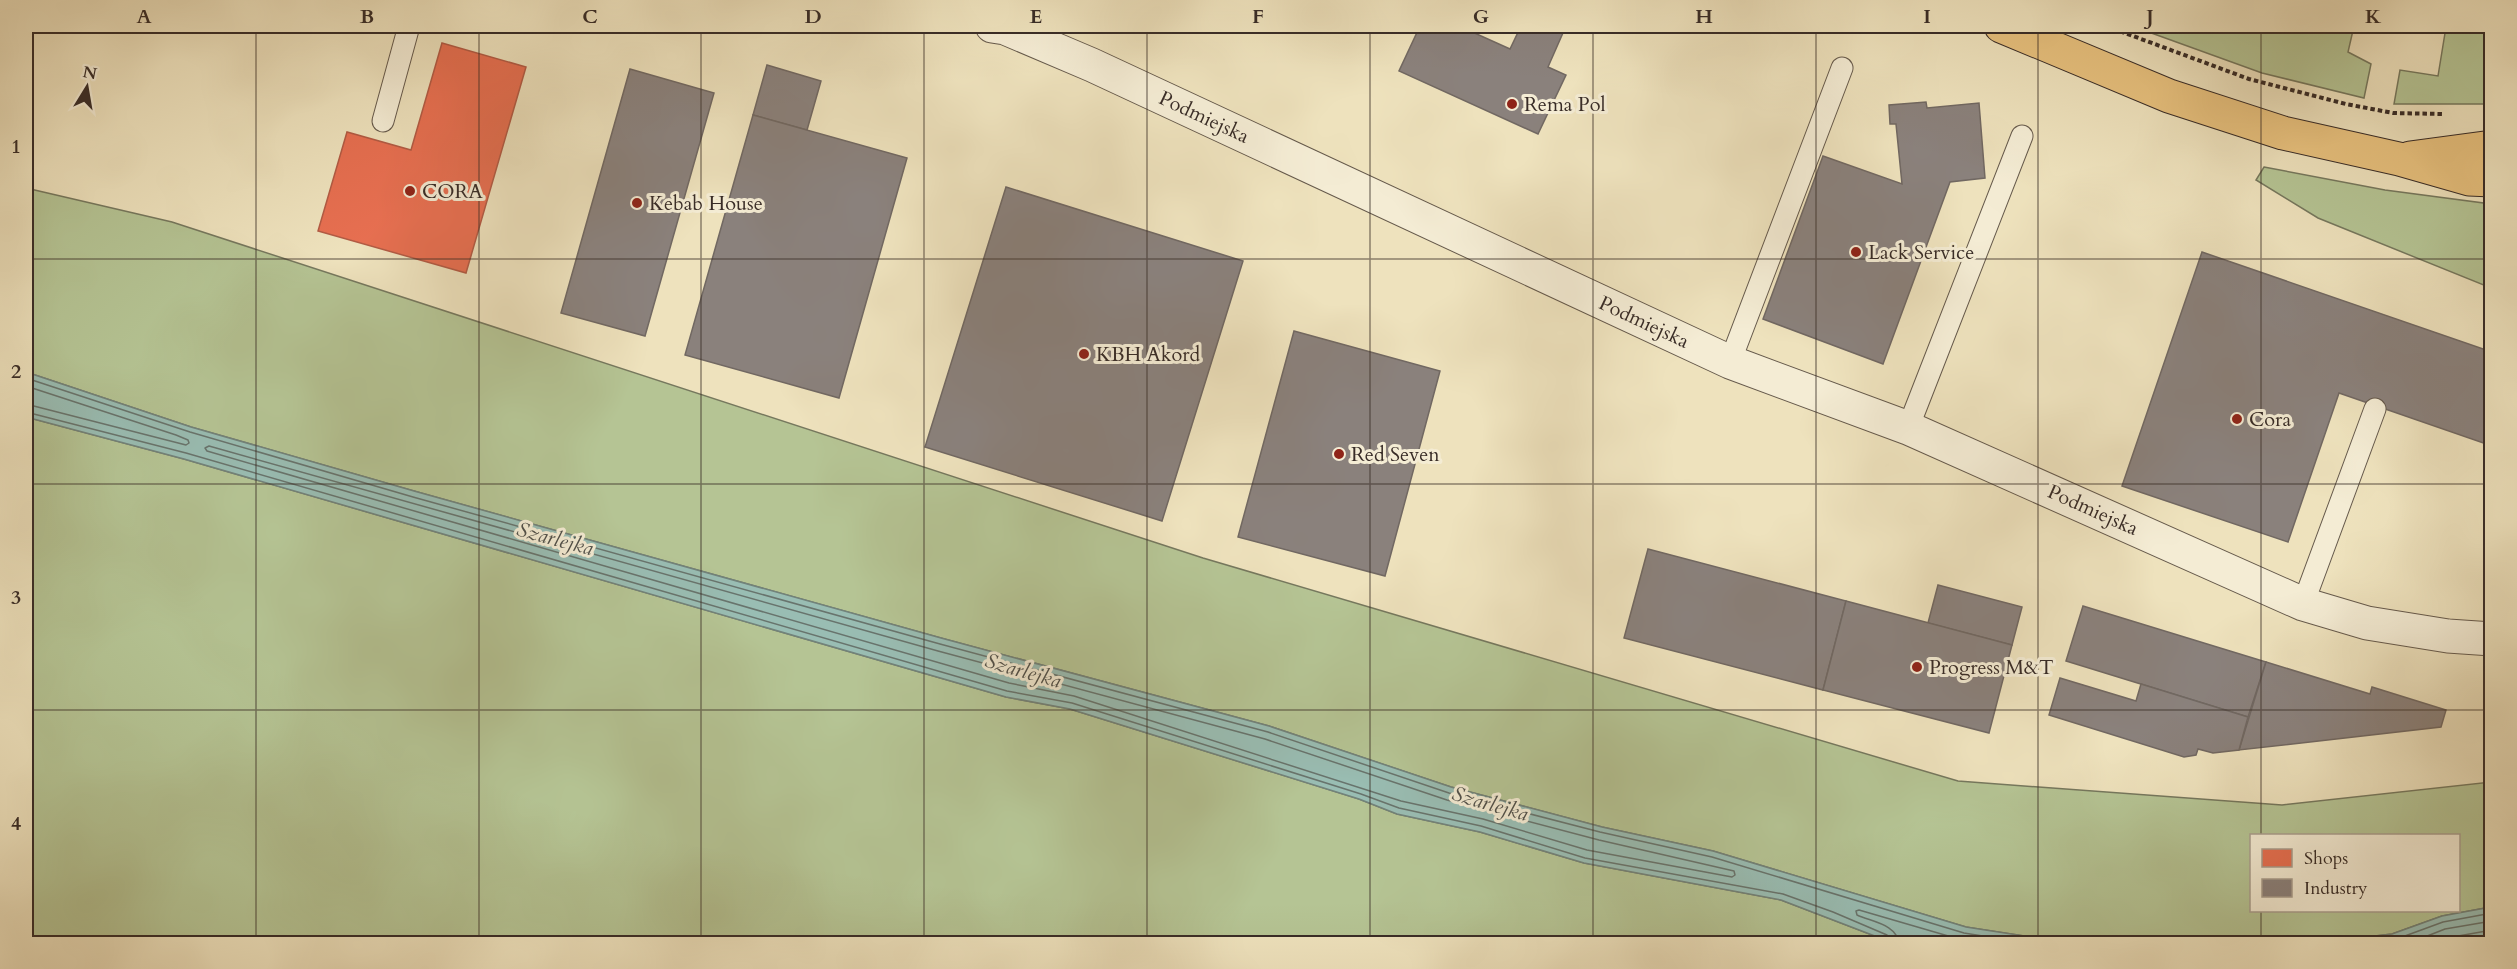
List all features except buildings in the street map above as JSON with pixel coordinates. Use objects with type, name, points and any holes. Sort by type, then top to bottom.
[{"type":"main road","points":[[2001,26],[2169,96],[2283,133],[2399,159],[2469,179],[2492,180]]},
{"type":"main road","points":[[2399,159],[2473,147],[2492,147]]},
{"type":"street","name":"Podmiejska","points":[[992,26],[1005,28],[1092,65],[1730,362],[1908,428],[2303,604],[2367,623],[2448,636],[2492,639]]},
{"type":"lane","points":[[383,121],[409,26]]},
{"type":"lane","points":[[1730,362],[1842,68]]},
{"type":"lane","points":[[1908,428],[2022,136]]},
{"type":"lane","points":[[2303,604],[2375,409]]},
{"type":"path","points":[[2106,26],[2259,82],[2392,113],[2448,114]]},
{"type":"green space","points":[[2132,26],[2354,26],[2348,52],[2371,64],[2364,98],[2262,73]]},
{"type":"green space","points":[[2416,26],[2491,26],[2491,104],[2394,104],[2400,70],[2438,76],[2446,27]]},
{"type":"green space","points":[[2264,167],[2385,190],[2491,204],[2491,288],[2318,218],[2256,180]]},
{"type":"green space","points":[[26,188],[172,222],[1203,558],[1958,781],[2282,805],[2491,782],[2491,907],[2442,916],[2392,934],[2312,944],[2070,943],[1966,927],[1713,851],[1602,827],[1451,787],[1269,726],[941,638],[191,427],[26,372]]},
{"type":"green space","points":[[26,417],[184,459],[1006,697],[1070,709],[1359,799],[1397,814],[1480,832],[1584,863],[1781,900],[1893,943],[26,943]]},
{"type":"water","name":"Szarlejka","points":[[26,372],[191,427],[414,491],[941,638],[1269,726],[1451,787],[1602,827],[1713,851],[1966,927],[2070,943],[1893,943],[1781,900],[1584,863],[1480,832],[1397,814],[1359,799],[1070,709],[1006,697],[184,459],[26,417]]},
{"type":"water","points":[[2491,907],[2491,943],[2312,943],[2392,934],[2442,916]]},
{"type":"place","name":"Rema Pol","points":[[1512,104]]},
{"type":"place","name":"CORA","points":[[410,191]]},
{"type":"place","name":"Kebab House","points":[[637,203]]},
{"type":"place","name":"Lack Service","points":[[1856,252]]},
{"type":"place","name":"KBH Akord","points":[[1084,354]]},
{"type":"place","name":"Cora","points":[[2237,419]]},
{"type":"place","name":"Red Seven","points":[[1339,454]]},
{"type":"place","name":"Progress M&T","points":[[1917,667]]}]
